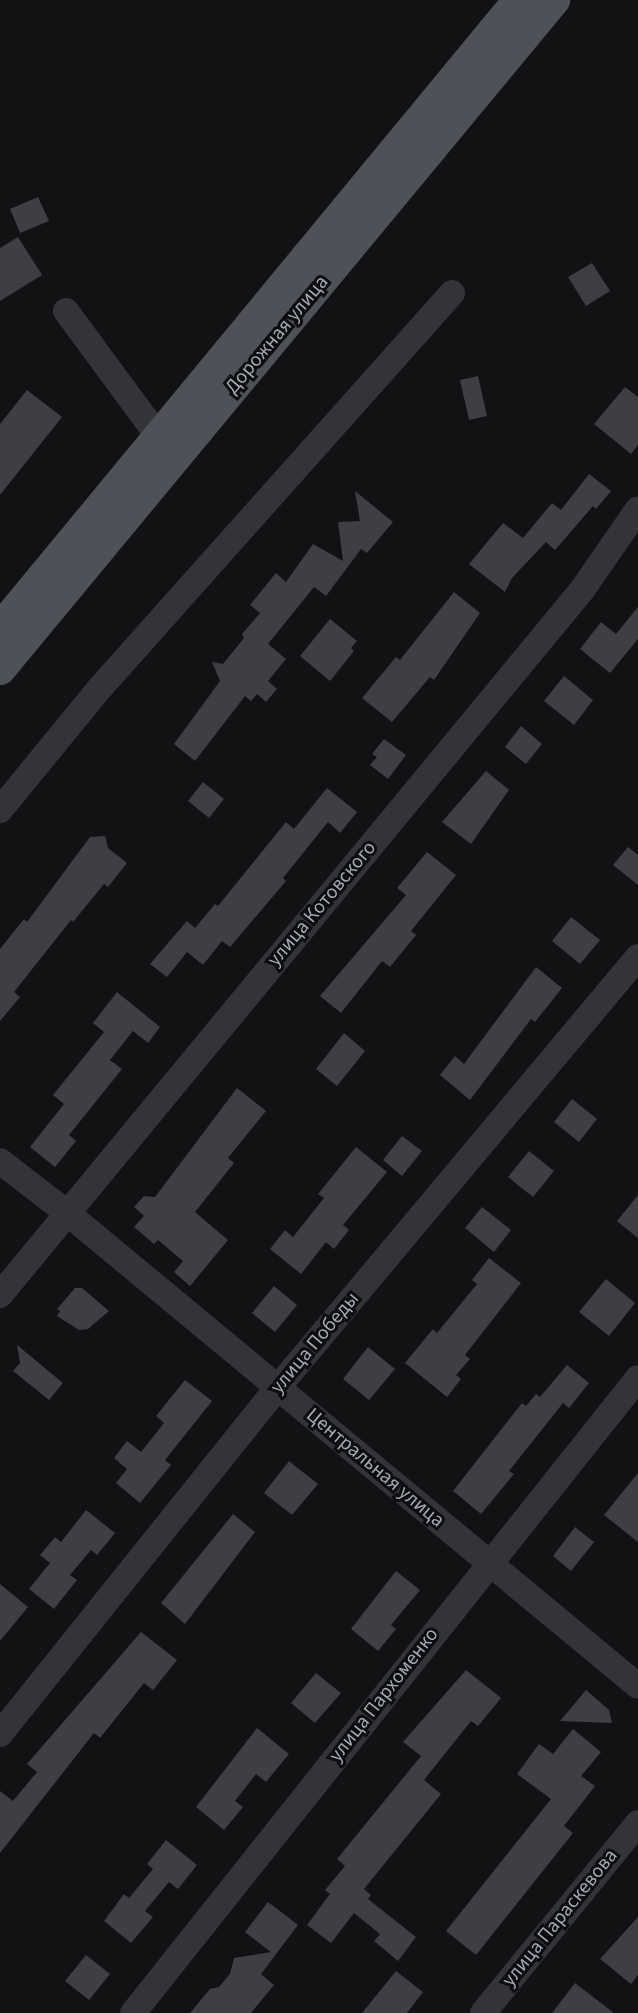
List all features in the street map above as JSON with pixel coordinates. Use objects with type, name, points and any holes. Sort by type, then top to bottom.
[{"type":"main road","name":"Дорожная улица","points":[[0,629],[519,0]]},
{"type":"main road","name":"Дорожная улица","points":[[0,669],[554,0]]},
{"type":"street","points":[[0,810],[100,688],[452,293]]},
{"type":"street","points":[[66,311],[159,437]]},
{"type":"street","name":"улица Котовского","points":[[0,1295],[66,1212],[582,590],[638,509]]},
{"type":"street","name":"улица Победы","points":[[0,1734],[279,1386],[638,957]]},
{"type":"street","name":"Центральная улица","points":[[0,1161],[279,1386],[488,1564],[638,1686]]},
{"type":"street","name":"улица Пархоменко","points":[[133,2013],[638,1378]]},
{"type":"street","name":"улица Параскевова","points":[[483,2013],[638,1823]]},
{"type":"building","points":[[38,197],[49,221],[20,233],[10,209]]},
{"type":"building","points":[[18,237],[42,275],[0,301],[0,248]]},
{"type":"building","points":[[592,263],[610,291],[586,306],[568,277]]},
{"type":"building","points":[[478,376],[487,416],[469,420],[460,380]]},
{"type":"building","points":[[625,387],[638,397],[638,445],[631,454],[594,424]]},
{"type":"building","points":[[27,390],[62,417],[0,495],[0,424]]},
{"type":"building","points":[[589,474],[611,491],[596,509],[593,506],[555,550],[546,542],[512,578],[505,592],[469,564],[503,523],[523,538],[552,503],[561,510]]},
{"type":"building","points":[[355,491],[393,522],[367,553],[361,549],[326,596],[314,587],[268,644],[286,659],[268,681],[277,689],[266,702],[257,694],[251,701],[245,696],[195,761],[174,744],[220,681],[212,662],[223,664],[244,638],[242,634],[260,613],[250,605],[276,573],[286,582],[313,544],[343,561],[338,522],[360,521]]},
{"type":"building","points":[[454,592],[480,613],[434,680],[430,677],[392,722],[362,698],[396,657],[400,660]]},
{"type":"building","points":[[638,607],[638,639],[610,673],[580,649],[601,622],[616,634]]},
{"type":"building","points":[[330,619],[357,641],[351,648],[354,651],[330,681],[300,656]]},
{"type":"building","points":[[564,676],[593,700],[574,725],[544,701]]},
{"type":"building","points":[[521,726],[542,744],[526,764],[505,747]]},
{"type":"building","points":[[384,739],[406,755],[388,779],[370,765],[377,757],[372,754]]},
{"type":"building","points":[[486,771],[509,790],[471,844],[442,822]]},
{"type":"building","points":[[203,782],[224,799],[209,818],[188,801]]},
{"type":"building","points":[[327,788],[357,812],[340,833],[328,822],[283,878],[286,881],[230,947],[222,941],[203,965],[187,952],[167,977],[150,964],[187,921],[195,928],[215,904],[218,906],[286,822],[294,829]]},
{"type":"building","points":[[105,836],[108,848],[127,863],[108,887],[104,884],[73,922],[71,920],[14,992],[20,997],[0,1021],[0,949],[24,919],[27,922],[90,837]]},
{"type":"building","points":[[628,847],[638,855],[638,885],[613,865]]},
{"type":"building","points":[[427,852],[456,875],[411,931],[416,935],[390,967],[382,961],[341,1013],[320,996],[406,895],[397,888]]},
{"type":"building","points":[[571,917],[600,940],[580,964],[552,941]]},
{"type":"building","points":[[536,967],[562,988],[535,1022],[531,1019],[470,1100],[440,1075],[455,1056],[464,1064]]},
{"type":"building","points":[[117,992],[160,1027],[148,1043],[133,1031],[110,1060],[122,1069],[69,1135],[76,1141],[55,1167],[30,1147],[64,1104],[53,1095],[104,1032],[93,1023]]},
{"type":"building","points":[[344,1033],[365,1051],[337,1086],[316,1069]]},
{"type":"building","points":[[237,1088],[266,1111],[228,1158],[234,1163],[195,1212],[228,1240],[190,1286],[174,1272],[183,1261],[158,1240],[154,1244],[134,1227],[144,1216],[134,1207],[144,1196],[155,1197]]},
{"type":"building","points":[[572,1099],[597,1119],[579,1142],[554,1122]]},
{"type":"building","points":[[402,1136],[422,1151],[402,1176],[383,1160]]},
{"type":"building","points":[[356,1147],[387,1172],[343,1225],[349,1230],[334,1249],[326,1242],[301,1274],[270,1249],[285,1230],[293,1237],[324,1198],[318,1194]]},
{"type":"building","points":[[529,1151],[554,1171],[533,1197],[508,1177]]},
{"type":"building","points":[[638,1195],[638,1238],[617,1221]]},
{"type":"building","points":[[482,1207],[511,1230],[494,1252],[465,1228]]},
{"type":"building","points":[[489,1258],[521,1283],[465,1355],[470,1359],[456,1375],[461,1379],[447,1397],[405,1363],[433,1329],[437,1333],[477,1284],[472,1280]]},
{"type":"building","points":[[606,1279],[635,1303],[609,1336],[579,1312]]},
{"type":"building","points":[[274,1286],[297,1305],[275,1332],[252,1313]]},
{"type":"building","points":[[75,1288],[82,1288],[109,1311],[88,1329],[79,1330],[57,1316],[60,1311],[57,1309]]},
{"type":"building","points":[[17,1345],[63,1383],[49,1400],[13,1371],[20,1363]]},
{"type":"building","points":[[368,1347],[395,1369],[369,1400],[343,1379]]},
{"type":"building","points":[[567,1365],[589,1383],[569,1408],[563,1403],[509,1471],[514,1474],[481,1514],[453,1491],[522,1403],[526,1406],[536,1394],[540,1397]]},
{"type":"building","points":[[185,1380],[212,1401],[165,1460],[171,1465],[140,1503],[116,1483],[127,1469],[114,1458],[127,1441],[141,1452],[164,1423],[156,1416]]},
{"type":"building","points":[[289,1461],[318,1484],[292,1515],[264,1493]]},
{"type":"building","points":[[638,1473],[638,1542],[604,1515]]},
{"type":"building","points":[[86,1510],[115,1533],[97,1555],[91,1550],[70,1575],[77,1580],[54,1609],[29,1589],[50,1563],[40,1555],[55,1537],[61,1542]]},
{"type":"building","points":[[233,1514],[255,1532],[185,1624],[161,1603]]},
{"type":"building","points":[[575,1527],[594,1542],[571,1571],[553,1556]]},
{"type":"building","points":[[396,1571],[420,1590],[391,1625],[396,1629],[378,1651],[351,1629]]},
{"type":"building","points":[[0,1584],[28,1607],[0,1641]]},
{"type":"building","points":[[141,1632],[177,1660],[153,1690],[144,1683],[100,1738],[94,1733],[0,1853],[0,1791],[13,1801],[37,1772],[27,1764]]},
{"type":"building","points":[[466,1670],[501,1698],[478,1726],[471,1721],[424,1780],[441,1794],[364,1889],[371,1895],[368,1899],[416,1937],[398,1961],[374,1941],[380,1934],[354,1913],[331,1943],[307,1925],[330,1894],[325,1890],[345,1866],[337,1859],[421,1756],[403,1742]]},
{"type":"building","points":[[316,1673],[341,1693],[315,1723],[291,1703]]},
{"type":"building","points":[[586,1690],[609,1710],[612,1723],[560,1721]]},
{"type":"building","points":[[257,1728],[289,1754],[266,1782],[256,1774],[235,1801],[243,1807],[224,1830],[196,1807]]},
{"type":"building","points":[[573,1729],[601,1752],[581,1776],[595,1786],[564,1826],[573,1833],[476,1955],[446,1931],[551,1799],[517,1774],[539,1744],[553,1754]]},
{"type":"building","points":[[166,1840],[197,1865],[178,1889],[169,1882],[145,1911],[153,1917],[131,1943],[104,1921],[124,1894],[129,1898],[153,1869],[147,1864]]},
{"type":"building","points":[[268,1902],[298,1925],[261,1974],[274,1985],[251,2013],[190,2013],[210,1989],[219,1987],[230,1974],[234,1958],[271,1952],[245,1932]]},
{"type":"building","points":[[638,1917],[638,1975],[631,1984],[600,1959]]},
{"type":"building","points":[[86,1955],[110,1974],[89,2000],[65,1981]]},
{"type":"building","points":[[396,1971],[423,1992],[407,2013],[362,2013]]},
{"type":"building","points":[[575,1983],[614,2013],[552,2013]]}]
